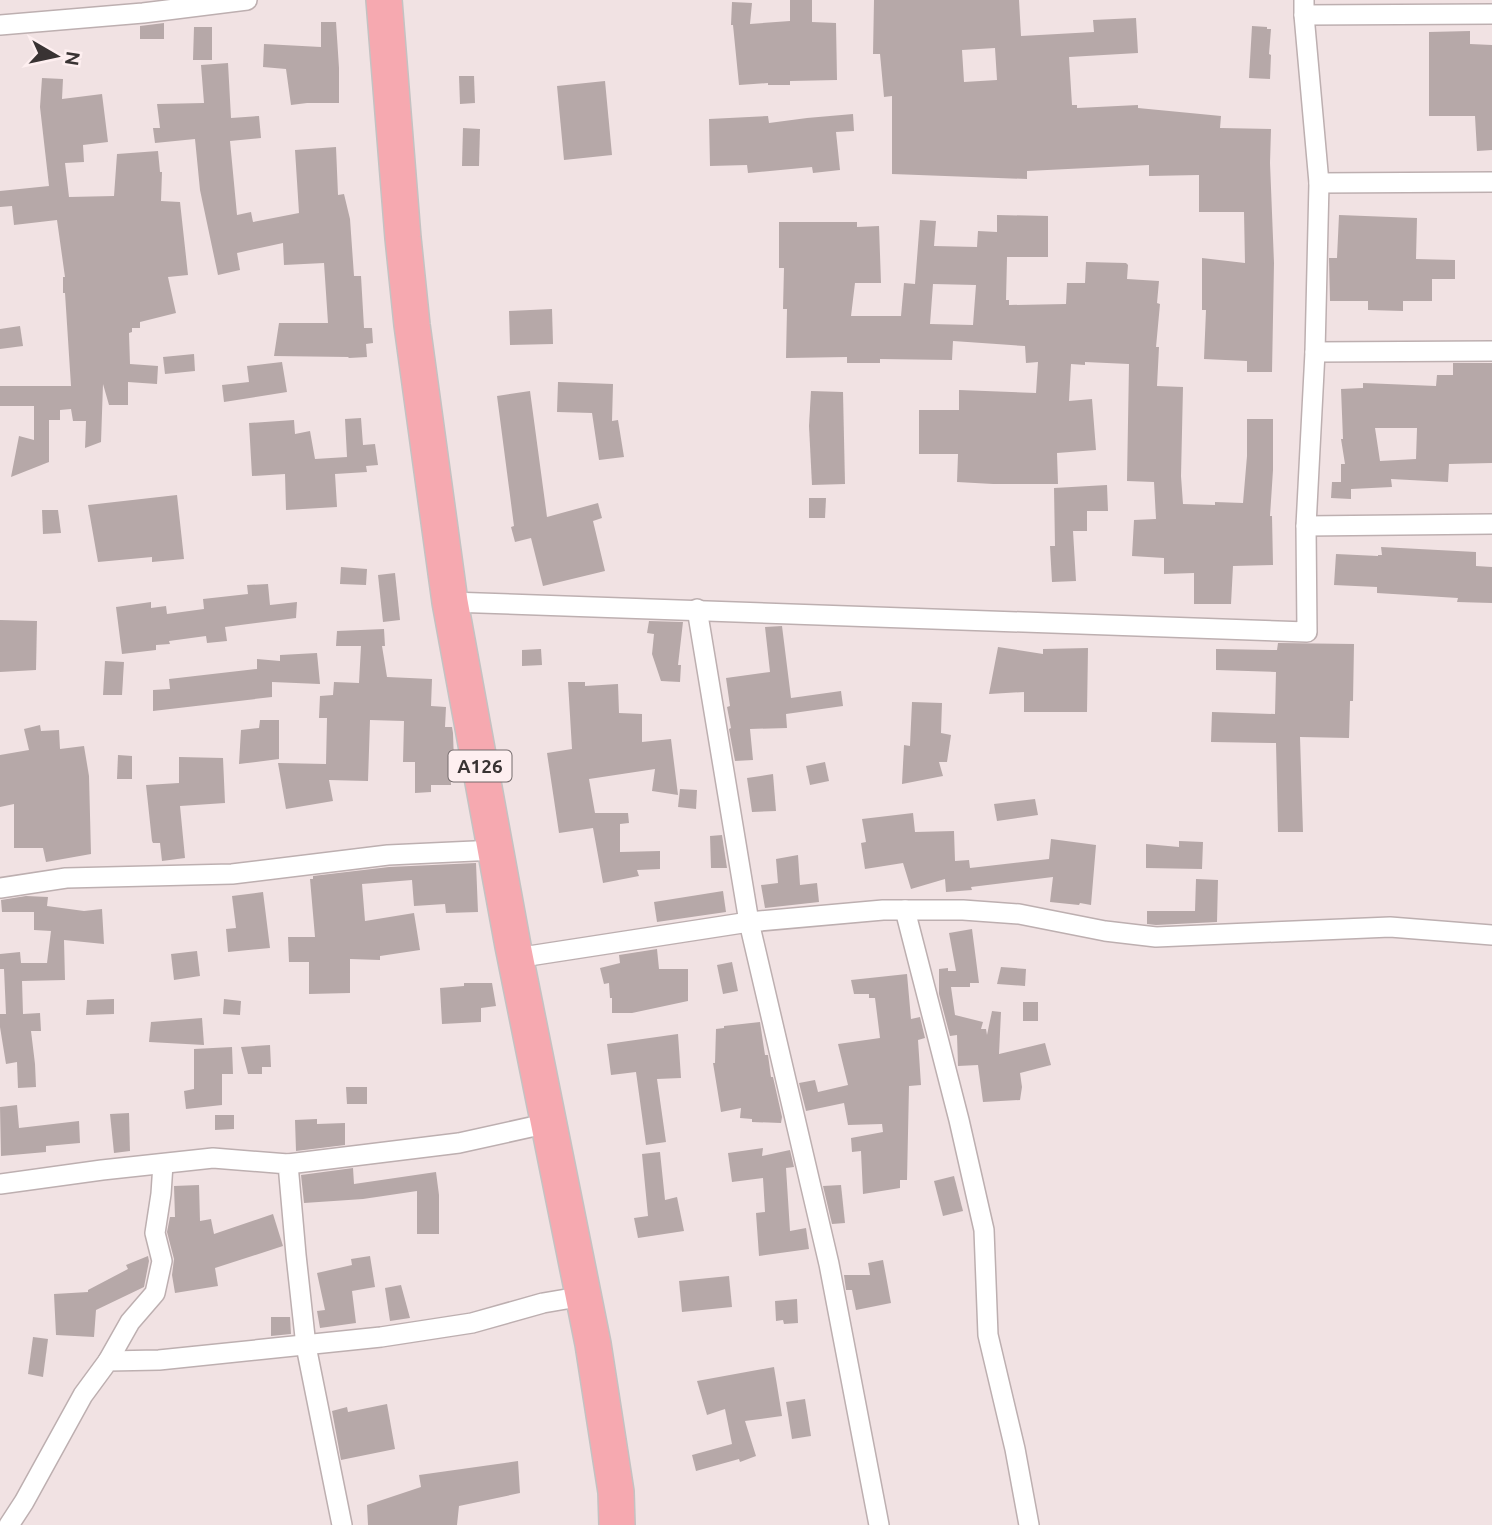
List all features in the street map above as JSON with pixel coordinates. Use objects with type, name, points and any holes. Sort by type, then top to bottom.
[{"type":"highway","name":"A126","points":[[384,0],[412,325],[450,602],[516,958],[584,1296],[616,1492],[617,1525]]},
{"type":"street","points":[[0,25],[143,13],[247,0]]},
{"type":"street","points":[[450,602],[1307,632],[1306,526],[1315,352],[1319,183],[1304,8],[1492,14]]},
{"type":"street","points":[[1319,183],[1492,182]]},
{"type":"street","points":[[1315,352],[1492,351]]},
{"type":"street","points":[[1306,526],[1492,524]]},
{"type":"street","points":[[697,609],[750,922],[829,1264],[879,1525]]},
{"type":"street","points":[[0,888],[66,878],[232,874],[388,855],[496,850]]},
{"type":"street","points":[[516,958],[750,922],[883,910],[963,910],[1019,914],[1105,931],[1156,937],[1390,927],[1492,935]]},
{"type":"street","points":[[905,910],[984,1230],[988,1335],[1015,1450],[1029,1525]]},
{"type":"street","points":[[0,1184],[213,1158],[288,1164],[459,1143],[549,1123]]},
{"type":"street","points":[[9,1525],[83,1395],[108,1361],[130,1322],[155,1293],[162,1261],[155,1233],[163,1164]]},
{"type":"street","points":[[288,1164],[306,1346],[342,1525]]},
{"type":"street","points":[[108,1361],[159,1360],[306,1346],[472,1323],[543,1303],[584,1296]]},
{"type":"building","points":[[790,0],[812,0],[812,22],[836,23],[837,80],[790,81],[790,85],[739,85],[731,25],[732,2],[752,3],[750,24],[790,21]]},
{"type":"building","points":[[874,0],[1019,0],[1021,36],[1094,32],[1093,20],[1136,18],[1138,53],[1069,57],[1072,105],[1077,105],[1077,108],[1138,105],[1138,108],[1221,116],[1220,128],[1271,129],[1274,263],[1272,372],[1247,372],[1247,361],[1204,359],[1206,310],[1202,310],[1202,258],[1245,263],[1244,212],[1199,212],[1199,175],[1149,176],[1149,165],[1027,171],[1027,179],[892,174],[892,96],[884,97],[880,54],[873,54]],"holes":[[[995,48],[997,80],[964,82],[962,50]]]},
{"type":"building","points":[[321,22],[336,22],[339,103],[291,105],[286,69],[263,67],[264,44],[321,47]]},
{"type":"building","points":[[164,23],[164,39],[140,39],[140,26]]},
{"type":"building","points":[[1252,26],[1271,29],[1270,79],[1249,78]]},
{"type":"building","points":[[194,27],[212,27],[212,60],[193,60]]},
{"type":"building","points":[[1470,31],[1470,44],[1492,45],[1492,150],[1477,151],[1475,116],[1429,116],[1429,32]]},
{"type":"building","points":[[228,63],[231,118],[259,116],[261,138],[230,141],[237,215],[251,212],[253,222],[299,213],[295,150],[336,147],[338,195],[344,194],[350,219],[354,276],[361,276],[364,328],[372,328],[373,343],[366,344],[367,357],[274,356],[279,323],[328,323],[324,263],[284,265],[283,243],[237,253],[240,270],[218,275],[200,190],[195,139],[155,143],[153,128],[160,128],[157,104],[204,103],[201,65]]},
{"type":"building","points":[[459,76],[474,76],[475,103],[460,104]]},
{"type":"building","points":[[42,78],[63,79],[62,99],[102,94],[108,142],[83,145],[84,162],[65,163],[69,197],[114,196],[117,154],[158,151],[162,172],[161,201],[180,202],[188,275],[168,277],[176,313],[140,322],[140,328],[132,328],[129,333],[130,364],[158,366],[157,384],[128,382],[128,405],[109,405],[103,384],[101,442],[85,448],[86,421],[73,421],[71,409],[60,410],[60,420],[49,420],[49,462],[11,477],[19,436],[34,440],[34,406],[0,406],[0,386],[71,386],[63,293],[65,277],[57,220],[14,225],[12,206],[0,207],[0,191],[49,186],[40,107]]},
{"type":"building","points":[[605,81],[612,155],[564,160],[557,86]]},
{"type":"building","points":[[853,114],[854,131],[836,132],[840,170],[813,173],[812,167],[748,173],[747,165],[710,166],[709,119],[768,116],[769,123]]},
{"type":"building","points":[[463,128],[480,129],[479,166],[462,166]]},
{"type":"building","points":[[997,215],[1048,216],[1048,257],[1007,257],[1006,300],[1009,300],[1009,305],[1066,304],[1067,283],[1085,283],[1086,262],[1126,263],[1127,279],[1159,281],[1157,386],[1183,387],[1183,504],[1243,503],[1247,419],[1273,419],[1270,516],[1273,565],[1233,566],[1231,604],[1194,604],[1194,573],[1164,574],[1164,558],[1132,556],[1134,520],[1156,519],[1154,482],[1127,481],[1129,364],[1071,364],[1069,401],[1092,399],[1096,450],[1057,453],[1058,484],[993,484],[957,482],[958,454],[919,454],[919,410],[959,410],[959,390],[1036,393],[1038,362],[1026,363],[1025,346],[953,341],[952,360],[880,359],[880,363],[847,363],[847,357],[786,358],[787,309],[783,309],[784,268],[779,268],[779,222],[857,222],[857,227],[879,226],[881,283],[855,283],[851,316],[901,316],[904,283],[915,284],[920,220],[936,221],[934,246],[977,247],[978,231],[997,232]],"holes":[[[933,284],[976,285],[973,325],[930,324]]]},
{"type":"building","points":[[1339,215],[1417,218],[1416,259],[1455,260],[1455,279],[1432,279],[1432,301],[1403,301],[1403,311],[1368,310],[1368,301],[1330,301],[1329,258],[1337,258]]},
{"type":"building","points":[[552,309],[553,344],[510,345],[509,311]]},
{"type":"building","points":[[20,326],[23,346],[0,349],[0,329]]},
{"type":"building","points":[[194,354],[195,371],[165,374],[163,357]]},
{"type":"building","points":[[282,362],[287,392],[224,402],[222,385],[249,382],[247,366]]},
{"type":"building","points":[[1453,363],[1492,363],[1492,463],[1449,464],[1448,482],[1391,479],[1392,487],[1351,489],[1351,499],[1331,498],[1332,482],[1341,482],[1341,464],[1345,464],[1341,439],[1341,389],[1363,388],[1363,383],[1436,386],[1437,375],[1453,375]],"holes":[[[1375,428],[1417,428],[1416,459],[1380,461]]]},
{"type":"building","points":[[558,382],[613,384],[612,421],[618,420],[624,457],[599,460],[592,413],[557,412]]},
{"type":"building","points":[[530,391],[547,517],[598,503],[602,518],[593,521],[605,571],[543,586],[531,538],[515,542],[511,527],[514,526],[497,396]]},
{"type":"building","points":[[811,391],[843,392],[845,484],[812,485],[809,426]]},
{"type":"building","points":[[361,418],[363,445],[375,444],[378,465],[366,466],[367,472],[335,474],[337,507],[286,510],[285,474],[252,476],[249,423],[294,420],[295,434],[310,431],[315,459],[347,457],[345,419]]},
{"type":"building","points":[[1107,485],[1108,511],[1087,511],[1087,531],[1073,531],[1076,581],[1052,582],[1050,546],[1055,546],[1054,488]]},
{"type":"building","points":[[177,495],[184,559],[152,562],[152,557],[98,562],[88,505]]},
{"type":"building","points":[[809,498],[826,498],[825,518],[809,518]]},
{"type":"building","points":[[42,510],[58,510],[61,533],[43,534]]},
{"type":"building","points":[[1381,547],[1476,552],[1476,566],[1492,567],[1492,603],[1377,593],[1377,587],[1334,585],[1336,554],[1378,556],[1382,555]]},
{"type":"building","points":[[341,567],[367,569],[366,585],[340,584]]},
{"type":"building","points":[[395,573],[400,620],[383,622],[378,575]]},
{"type":"building","points":[[268,584],[270,605],[297,602],[296,618],[225,627],[227,641],[207,643],[206,636],[169,641],[170,644],[156,645],[156,650],[122,654],[116,607],[151,602],[151,608],[166,606],[167,614],[204,609],[203,599],[248,594],[247,585]]},
{"type":"building","points":[[0,620],[37,621],[36,670],[0,672]]},
{"type":"building","points":[[649,621],[683,622],[678,665],[681,665],[680,682],[661,681],[652,654],[654,634],[647,633]]},
{"type":"building","points":[[782,626],[791,698],[841,691],[843,706],[786,714],[787,728],[750,729],[753,760],[735,761],[729,729],[727,707],[730,706],[726,678],[770,672],[765,627]]},
{"type":"building","points":[[384,629],[385,646],[382,646],[387,677],[432,679],[431,706],[446,707],[445,727],[452,727],[453,733],[454,763],[450,763],[451,785],[431,785],[431,792],[415,793],[415,762],[403,762],[404,721],[370,720],[368,781],[329,780],[333,801],[286,809],[278,763],[326,764],[327,718],[319,718],[320,696],[333,695],[334,682],[359,683],[361,646],[336,646],[337,631]]},
{"type":"building","points":[[1278,643],[1354,644],[1349,738],[1300,737],[1303,832],[1278,832],[1276,743],[1211,742],[1212,712],[1275,714],[1276,672],[1216,670],[1216,649],[1277,650]]},
{"type":"building","points":[[998,647],[1043,654],[1043,649],[1088,648],[1087,712],[1024,712],[1024,692],[989,694]]},
{"type":"building","points":[[541,649],[542,665],[522,666],[522,650]]},
{"type":"building","points":[[317,653],[320,684],[272,682],[272,697],[153,711],[153,690],[170,689],[169,679],[257,669],[257,659],[280,661],[280,655]]},
{"type":"building","points":[[105,661],[124,662],[122,695],[103,695]]},
{"type":"building","points":[[568,682],[585,682],[585,686],[618,684],[619,713],[642,714],[642,742],[671,739],[678,795],[652,791],[655,769],[589,779],[595,813],[628,813],[629,823],[620,824],[620,852],[660,851],[660,869],[637,870],[639,876],[603,883],[593,828],[559,833],[547,753],[572,749]]},
{"type":"building","points":[[912,702],[942,703],[941,733],[951,735],[947,762],[939,762],[943,776],[902,784],[904,745],[910,746]]},
{"type":"building","points":[[260,720],[279,720],[279,759],[239,764],[241,730],[259,728]]},
{"type":"building","points":[[40,725],[41,731],[59,730],[60,749],[84,746],[89,776],[91,854],[46,862],[43,848],[14,848],[14,804],[0,807],[0,755],[29,750],[24,729]]},
{"type":"building","points":[[118,755],[132,756],[132,779],[117,779]]},
{"type":"building","points":[[179,757],[223,758],[225,803],[180,806],[185,858],[162,861],[160,843],[152,841],[146,785],[179,783]]},
{"type":"building","points":[[825,762],[829,781],[810,785],[806,766]]},
{"type":"building","points":[[773,774],[776,811],[752,812],[747,778]]},
{"type":"building","points":[[680,789],[697,790],[696,809],[678,807]]},
{"type":"building","points":[[1035,799],[1038,815],[997,821],[994,804]]},
{"type":"building","points":[[913,813],[915,832],[954,831],[955,861],[969,860],[970,868],[1049,859],[1051,839],[1096,845],[1091,905],[1050,902],[1053,877],[946,892],[945,879],[911,889],[903,863],[865,869],[861,843],[866,842],[862,819]]},
{"type":"building","points":[[722,835],[727,868],[711,868],[710,836]]},
{"type":"building","points":[[1179,841],[1203,842],[1202,869],[1146,868],[1146,844],[1179,847]]},
{"type":"building","points":[[798,855],[800,885],[817,883],[819,902],[765,908],[761,885],[778,883],[776,859]]},
{"type":"building","points":[[476,863],[478,912],[446,913],[445,904],[414,906],[412,880],[362,884],[365,921],[414,913],[420,950],[380,956],[380,960],[350,959],[350,993],[309,994],[309,962],[289,962],[288,937],[315,937],[310,879],[313,879],[313,876],[389,867]]},
{"type":"building","points":[[1196,879],[1218,880],[1217,922],[1147,924],[1147,911],[1195,911]]},
{"type":"building","points":[[723,891],[726,912],[657,922],[654,902]]},
{"type":"building","points":[[263,892],[270,948],[228,952],[226,929],[236,928],[232,896]]},
{"type":"building","points":[[26,896],[48,897],[47,906],[84,911],[102,909],[104,944],[64,940],[65,980],[22,981],[23,1014],[40,1013],[41,1031],[31,1031],[36,1087],[18,1088],[17,1062],[6,1064],[0,1027],[0,1014],[6,1014],[4,969],[0,969],[0,954],[20,952],[21,963],[47,963],[51,931],[34,930],[34,912],[2,912],[1,900]]},
{"type":"building","points":[[972,929],[979,983],[970,983],[970,987],[951,987],[955,1015],[983,1022],[981,1029],[986,1029],[987,1035],[992,1011],[1001,1012],[999,1054],[1045,1043],[1051,1065],[1020,1073],[1020,1100],[983,1102],[978,1065],[958,1066],[957,1035],[950,1036],[939,994],[939,969],[956,971],[949,933]]},
{"type":"building","points":[[657,949],[659,969],[688,969],[688,1001],[632,1013],[612,1013],[609,983],[604,984],[600,968],[620,963],[619,955]]},
{"type":"building","points":[[197,951],[200,976],[174,980],[171,954]]},
{"type":"building","points":[[732,962],[738,991],[723,994],[717,965]]},
{"type":"building","points":[[1001,967],[1026,969],[1025,986],[997,984]]},
{"type":"building","points":[[907,974],[911,1019],[920,1017],[925,1038],[918,1040],[921,1085],[909,1086],[907,1180],[900,1180],[900,1188],[863,1194],[861,1151],[852,1152],[851,1138],[883,1132],[882,1124],[848,1125],[844,1103],[806,1111],[799,1083],[815,1080],[818,1092],[848,1085],[838,1044],[880,1038],[875,998],[869,998],[869,994],[854,994],[851,980]]},
{"type":"building","points":[[464,983],[492,983],[496,1006],[481,1008],[481,1022],[442,1024],[440,988],[464,986]]},
{"type":"building","points":[[114,999],[114,1014],[86,1015],[87,1000]]},
{"type":"building","points":[[224,999],[241,1001],[240,1015],[223,1014]]},
{"type":"building","points":[[1023,1002],[1038,1002],[1038,1021],[1023,1021]]},
{"type":"building","points":[[202,1018],[204,1045],[149,1042],[151,1022]]},
{"type":"building","points":[[760,1022],[765,1055],[768,1055],[782,1117],[781,1123],[752,1122],[752,1119],[740,1118],[741,1108],[721,1112],[713,1063],[716,1029]]},
{"type":"building","points":[[678,1034],[681,1078],[657,1079],[666,1142],[646,1145],[636,1072],[611,1075],[607,1044]]},
{"type":"building","points":[[270,1045],[271,1067],[262,1067],[262,1074],[248,1074],[241,1047]]},
{"type":"building","points":[[232,1047],[233,1074],[222,1074],[222,1105],[186,1109],[184,1091],[194,1089],[194,1049]]},
{"type":"building","points":[[346,1087],[367,1087],[367,1104],[347,1104]]},
{"type":"building","points":[[17,1105],[19,1128],[79,1121],[80,1143],[46,1146],[46,1152],[1,1156],[0,1107]]},
{"type":"building","points":[[129,1113],[130,1151],[114,1153],[110,1114]]},
{"type":"building","points":[[215,1115],[234,1115],[234,1129],[215,1130]]},
{"type":"building","points":[[317,1119],[317,1124],[345,1123],[345,1145],[296,1151],[295,1120]]},
{"type":"building","points":[[763,1148],[762,1156],[790,1150],[794,1167],[786,1168],[790,1231],[806,1228],[809,1249],[759,1256],[756,1213],[765,1212],[763,1178],[732,1182],[728,1153]]},
{"type":"building","points":[[660,1152],[665,1200],[677,1197],[684,1231],[638,1238],[634,1218],[648,1216],[642,1154]]},
{"type":"building","points":[[353,1168],[354,1184],[436,1172],[439,1234],[417,1234],[417,1191],[363,1199],[304,1203],[301,1175]]},
{"type":"building","points":[[954,1176],[963,1211],[943,1216],[934,1181]]},
{"type":"building","points":[[199,1185],[200,1221],[211,1219],[214,1234],[273,1214],[283,1246],[215,1268],[218,1286],[175,1293],[172,1275],[174,1259],[167,1232],[170,1217],[175,1217],[174,1186]]},
{"type":"building","points":[[841,1185],[845,1223],[832,1224],[823,1186]]},
{"type":"building","points":[[148,1256],[144,1287],[96,1310],[94,1337],[56,1335],[54,1294],[88,1292],[128,1269],[126,1265]]},
{"type":"building","points":[[370,1256],[375,1287],[352,1291],[356,1323],[320,1328],[317,1311],[325,1310],[317,1273],[352,1265],[351,1259]]},
{"type":"building","points":[[883,1260],[891,1303],[856,1310],[852,1290],[846,1290],[844,1275],[870,1275],[868,1263]]},
{"type":"building","points":[[729,1276],[732,1307],[682,1312],[679,1281]]},
{"type":"building","points":[[401,1285],[410,1318],[390,1321],[385,1288]]},
{"type":"building","points":[[797,1299],[798,1323],[784,1324],[783,1320],[776,1321],[775,1301]]},
{"type":"building","points":[[271,1317],[290,1317],[291,1334],[271,1336]]},
{"type":"building","points":[[33,1337],[48,1339],[43,1377],[28,1374]]},
{"type":"building","points":[[774,1367],[782,1416],[745,1421],[756,1456],[696,1471],[692,1455],[732,1444],[725,1409],[707,1415],[697,1381]]},
{"type":"building","points":[[805,1399],[811,1436],[792,1439],[786,1402]]},
{"type":"building","points":[[387,1404],[395,1449],[341,1460],[332,1411],[347,1407],[348,1412]]},
{"type":"building","points":[[518,1461],[520,1493],[459,1506],[457,1525],[368,1525],[367,1505],[421,1487],[419,1475]]}]
